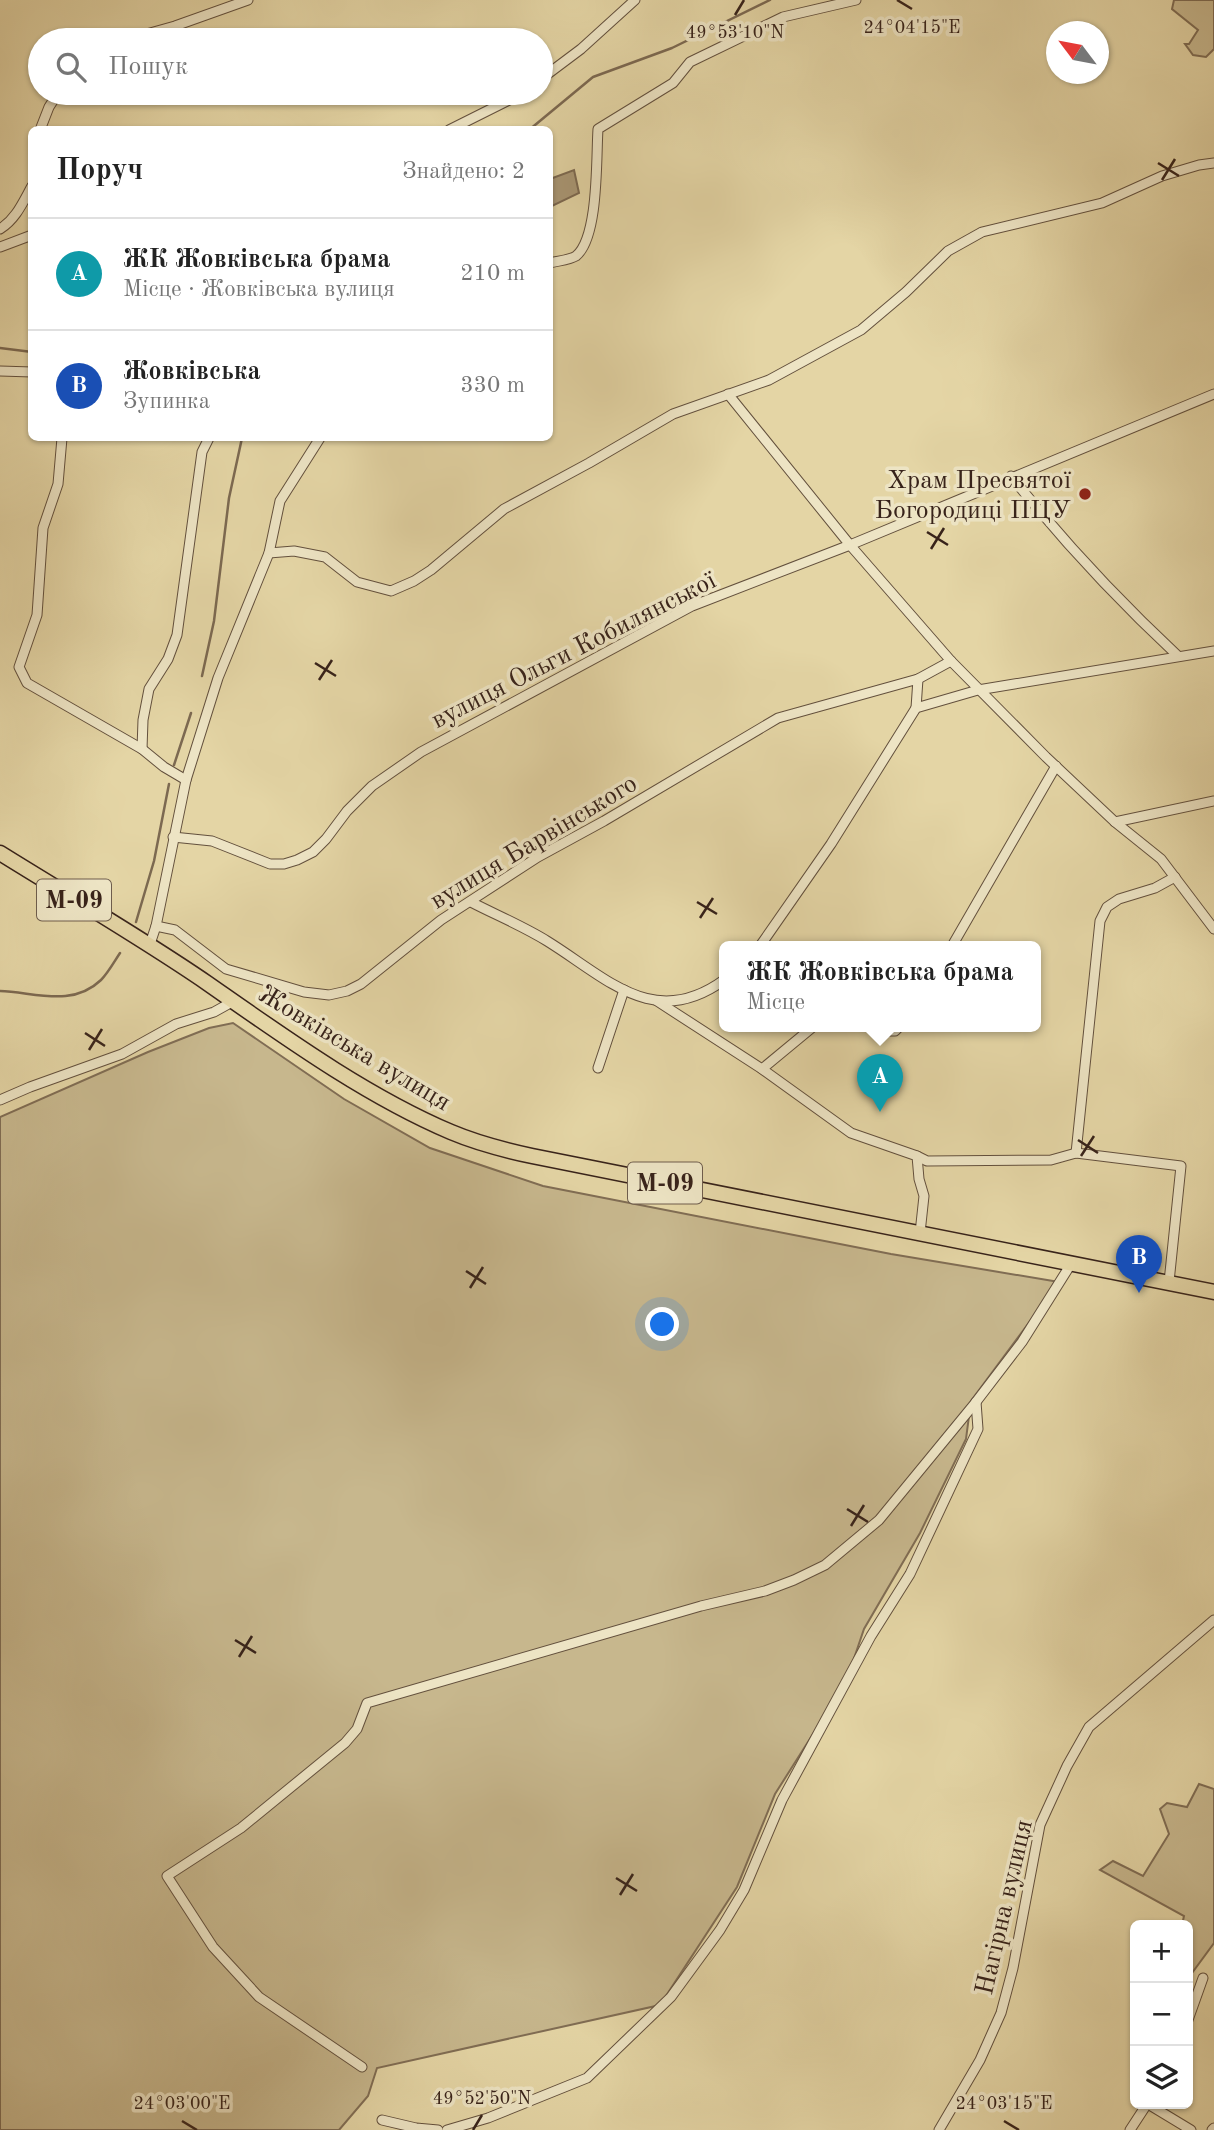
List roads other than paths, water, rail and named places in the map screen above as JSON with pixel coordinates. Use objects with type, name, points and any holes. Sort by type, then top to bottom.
[{"type":"highway","name":"М-09","points":[[0,853],[149,947]]},
{"type":"highway","name":"Жовківська вулиця","points":[[149,947],[387,1101],[480,1143],[532,1156],[1168,1282]]},
{"type":"highway","name":"М-09","points":[[1168,1282],[1214,1292]]},
{"type":"street","points":[[168,28],[248,0]]},
{"type":"street","points":[[553,70],[582,49],[635,0]]},
{"type":"street","points":[[553,262],[575,257],[587,241],[594,205],[598,129],[673,83],[690,62],[783,18],[856,0]]},
{"type":"street","points":[[42,126],[50,105]]},
{"type":"street","points":[[457,126],[499,105]]},
{"type":"street","points":[[269,553],[294,551],[325,557],[357,582],[391,591],[431,570],[504,509],[674,414],[769,380],[861,330],[906,292],[948,251],[982,232],[1102,203],[1162,176],[1214,163]]},
{"type":"street","points":[[0,229],[8,224],[28,193]]},
{"type":"street","points":[[0,247],[28,236]]},
{"type":"street","points":[[0,371],[28,372]]},
{"type":"street","points":[[728,394],[850,545],[951,661],[1115,822],[1161,859],[1214,929]]},
{"type":"street","name":"вулиця Ольги Кобилянської","points":[[173,838],[212,841],[270,864],[297,860],[313,852],[327,839],[347,811],[372,786],[421,752],[692,606],[850,545],[1214,394]]},
{"type":"street","points":[[62,441],[58,484],[43,528],[37,615],[19,667],[27,683],[142,749],[186,780]]},
{"type":"street","points":[[142,749],[143,720],[149,689],[168,659],[177,635],[202,452],[208,441]]},
{"type":"street","points":[[149,947],[156,926],[186,780],[218,678],[269,553],[280,500],[318,441]]},
{"type":"street","points":[[1011,476],[1047,521],[1178,656]]},
{"type":"street","points":[[916,708],[978,690],[1214,651]]},
{"type":"street","name":"вулиця Барвінського","points":[[156,926],[175,930],[226,969],[304,992],[329,995],[347,991],[361,984],[440,920],[538,857],[778,718],[918,680],[951,661]]},
{"type":"street","points":[[763,941],[831,844],[916,708],[918,680]]},
{"type":"street","points":[[954,941],[1056,766]]},
{"type":"street","points":[[1115,822],[1214,800]]},
{"type":"street","points":[[1076,1153],[1100,921],[1107,907],[1119,899],[1155,888],[1175,877]]},
{"type":"street","points":[[471,902],[544,939],[624,990],[657,1001],[762,1069],[850,1133],[927,1161],[1051,1160],[1076,1153],[1181,1166],[1168,1282]]},
{"type":"street","points":[[657,1001],[678,1002],[697,996],[719,983]]},
{"type":"street","points":[[598,1068],[624,990]]},
{"type":"street","points":[[0,1100],[122,1054],[176,1024],[214,1012],[232,1002]]},
{"type":"street","points":[[762,1069],[807,1032]]},
{"type":"street","points":[[917,1156],[924,1196],[920,1233]]},
{"type":"street","points":[[362,2067],[258,1997],[213,1947],[167,1876],[241,1828],[345,1743],[356,1729],[368,1703],[701,1606],[765,1591],[825,1564],[879,1520],[976,1402],[1022,1342],[1071,1264]]},
{"type":"street","points":[[447,2130],[488,2118],[587,2078],[671,1997],[720,1930],[744,1890],[782,1800],[871,1636],[910,1574],[978,1429],[976,1402]]},
{"type":"street","name":"Нагірна вулиця","points":[[939,2130],[980,2060],[1001,2013],[1013,1968],[1040,1825],[1067,1766],[1089,1727],[1214,1620]]},
{"type":"street","points":[[1193,2006],[1203,1978]]},
{"type":"street","points":[[1130,2130],[1144,2109]]},
{"type":"street","points":[[1155,2109],[1191,2130]]},
{"type":"street","points":[[382,2120],[416,2129],[438,2130]]},
{"type":"waterway","points":[[534,126],[593,77],[672,48],[770,0]]},
{"type":"waterway","points":[[0,348],[28,352]]},
{"type":"waterway","points":[[202,676],[214,621],[229,498],[241,441]]},
{"type":"waterway","points":[[174,765],[191,713]]},
{"type":"waterway","points":[[136,922],[154,861],[169,784]]},
{"type":"waterway","points":[[0,991],[52,996],[78,994],[101,980],[120,953]]},
{"type":"place","name":"Храм Пресвятої Богородиці ПЦУ","points":[[1085,494]]},
{"type":"place","name":"ЖК Жовківська брама","points":[[880,1112]]},
{"type":"place","name":"Жовківська","points":[[1139,1293]]}]
